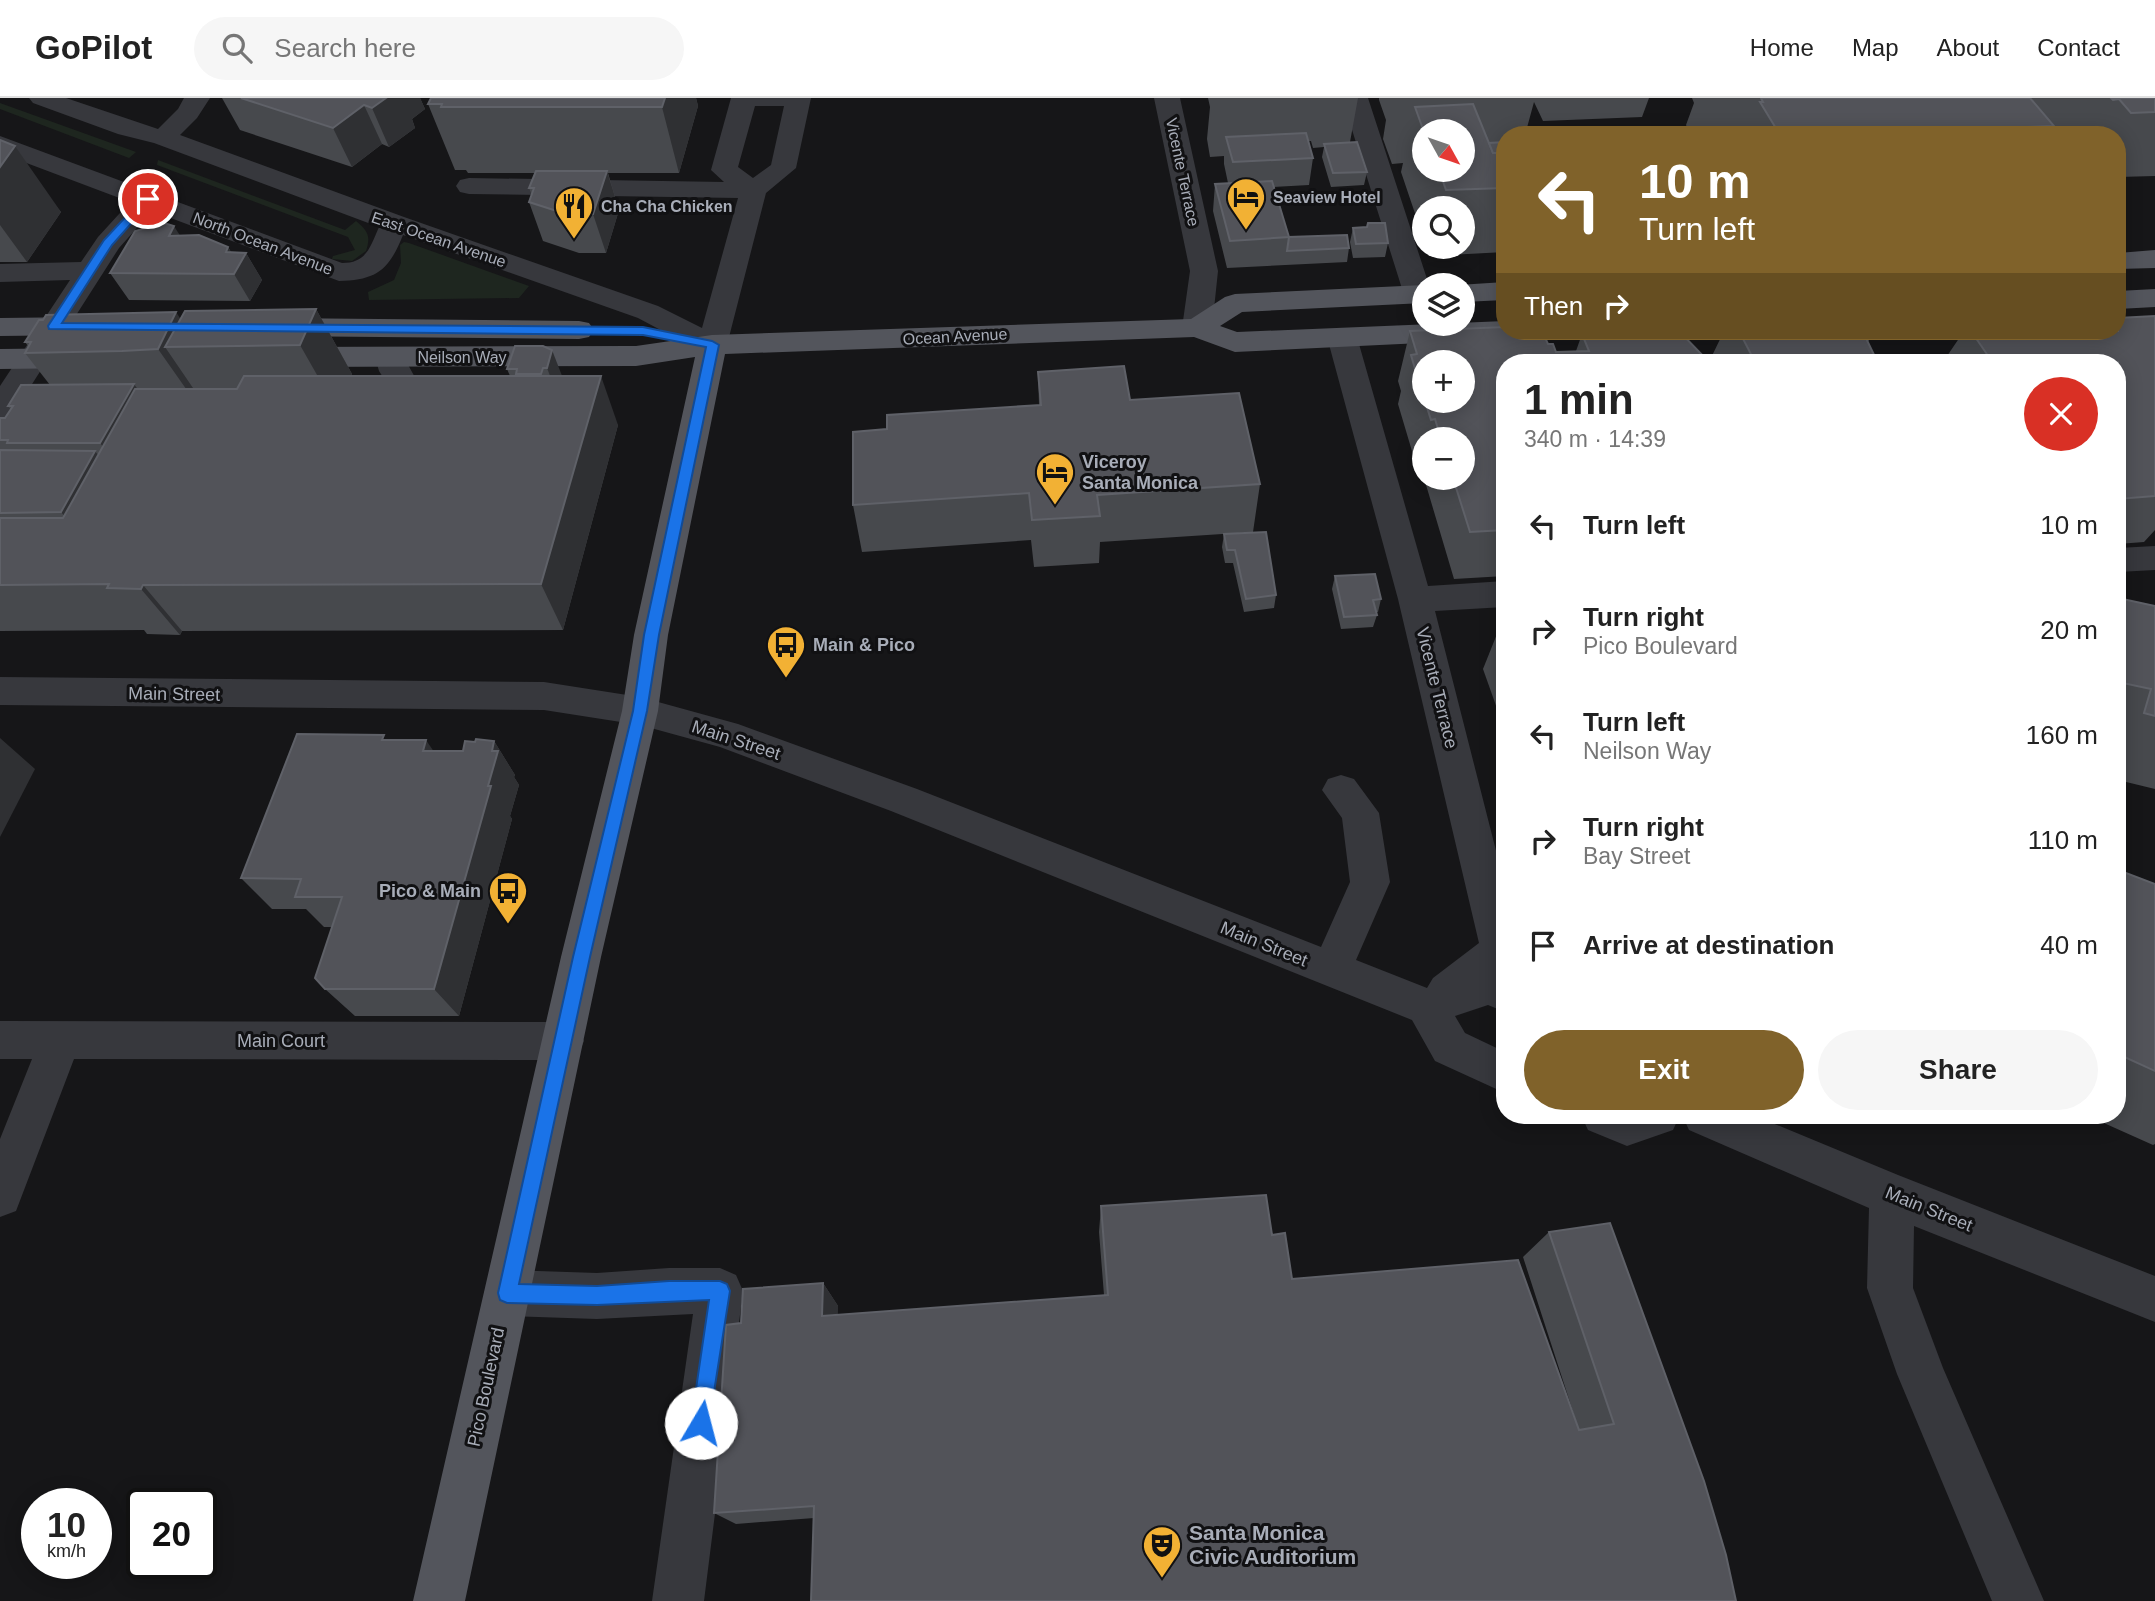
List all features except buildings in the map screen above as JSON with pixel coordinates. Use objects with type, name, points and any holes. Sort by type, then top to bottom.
[{"type":"main road","points":[[2126,261],[2155,259]]},
{"type":"main road","points":[[1475,292],[1496,291]]},
{"type":"main road","points":[[1197,328],[1235,303],[1412,295]]},
{"type":"main road","points":[[1342,337],[1342,321],[1360,298]]},
{"type":"main road","points":[[2126,300],[2155,298]]},
{"type":"main road","points":[[0,327],[116,325]]},
{"type":"main road","name":"Neilson Way","points":[[244,327],[643,331],[712,345]]},
{"type":"main road","name":"Ocean Avenue","points":[[712,345],[1197,328],[1235,342],[1496,330]]},
{"type":"main road","name":"Neilson Way","points":[[265,358],[636,356],[712,345]]},
{"type":"main road","name":"Pico Boulevard","points":[[439,1601],[563,1041],[640,711],[651,635],[712,345]]},
{"type":"main road","points":[[0,359],[113,358]]},
{"type":"street","points":[[42,98],[127,129],[163,138],[188,113],[197,98]]},
{"type":"street","points":[[468,186],[754,190],[783,168],[798,98],[744,98],[724,170],[754,190]]},
{"type":"street","name":"Vicente Terrace","points":[[1167,98],[1204,271],[1197,328]]},
{"type":"street","points":[[1355,98],[1414,273]]},
{"type":"street","name":"East Ocean Avenue","points":[[163,138],[648,312],[712,345]]},
{"type":"street","points":[[0,144],[148,199],[117,232],[89,271],[0,410]]},
{"type":"street","name":"Pico Boulevard","points":[[712,345],[754,190]]},
{"type":"street","name":"North Ocean Avenue","points":[[148,199],[339,272],[358,273],[380,260],[394,223]]},
{"type":"street","points":[[0,272],[89,271]]},
{"type":"street","name":"Vicente Terrace","points":[[1342,337],[1349,373],[1415,599],[1496,926]]},
{"type":"street","points":[[520,385],[565,356]]},
{"type":"street","points":[[390,357],[394,371],[409,393],[472,395]]},
{"type":"street","points":[[2126,560],[2155,558]]},
{"type":"street","points":[[1415,599],[1496,594]]},
{"type":"street","name":"Main Street","points":[[0,691],[544,696],[640,711],[725,734],[904,800],[1427,1007]]},
{"type":"street","points":[[1331,971],[1370,882],[1360,813],[1340,790]]},
{"type":"street","name":"Vicente Terrace","points":[[1427,1007],[1496,955]]},
{"type":"street","points":[[1496,989],[1489,986],[1427,1007],[1450,1047],[1496,1069]]},
{"type":"street","name":"Main Court","points":[[0,1040],[563,1041]]},
{"type":"street","points":[[0,1195],[61,1040]]},
{"type":"street","name":"Main Street","points":[[1725,1124],[1892,1195],[2155,1298]]},
{"type":"street","points":[[1892,1195],[1890,1288],[1921,1374],[2018,1601]]},
{"type":"street","points":[[507,1293],[597,1296],[720,1291],[678,1601]]},
{"type":"shaded area","points":[[0,103],[136,152],[129,158],[0,109]]},
{"type":"shaded area","points":[[158,160],[345,230],[356,221],[367,234],[366,251],[352,261],[332,259],[333,256],[355,250],[348,237],[157,165]]},
{"type":"shaded area","points":[[404,242],[529,286],[519,298],[369,300],[368,292],[394,280],[401,263],[400,245]]},
{"type":"place","name":"Seaview Hotel","points":[[1246,231]]},
{"type":"place","name":"Cha Cha Chicken","points":[[574,240]]},
{"type":"place","name":"Viceroy Santa Monica","points":[[1055,506]]},
{"type":"place","name":"Main & Pico","points":[[786,679]]},
{"type":"place","name":"Pico & Main","points":[[508,925]]},
{"type":"place","name":"Santa Monica Civic Auditorium","points":[[1162,1579]]},
{"type":"route","points":[[148,199],[108,243],[54,326],[643,331],[712,345],[651,635],[640,711],[581,957],[507,1293],[597,1296],[720,1291],[701,1423]]}]
